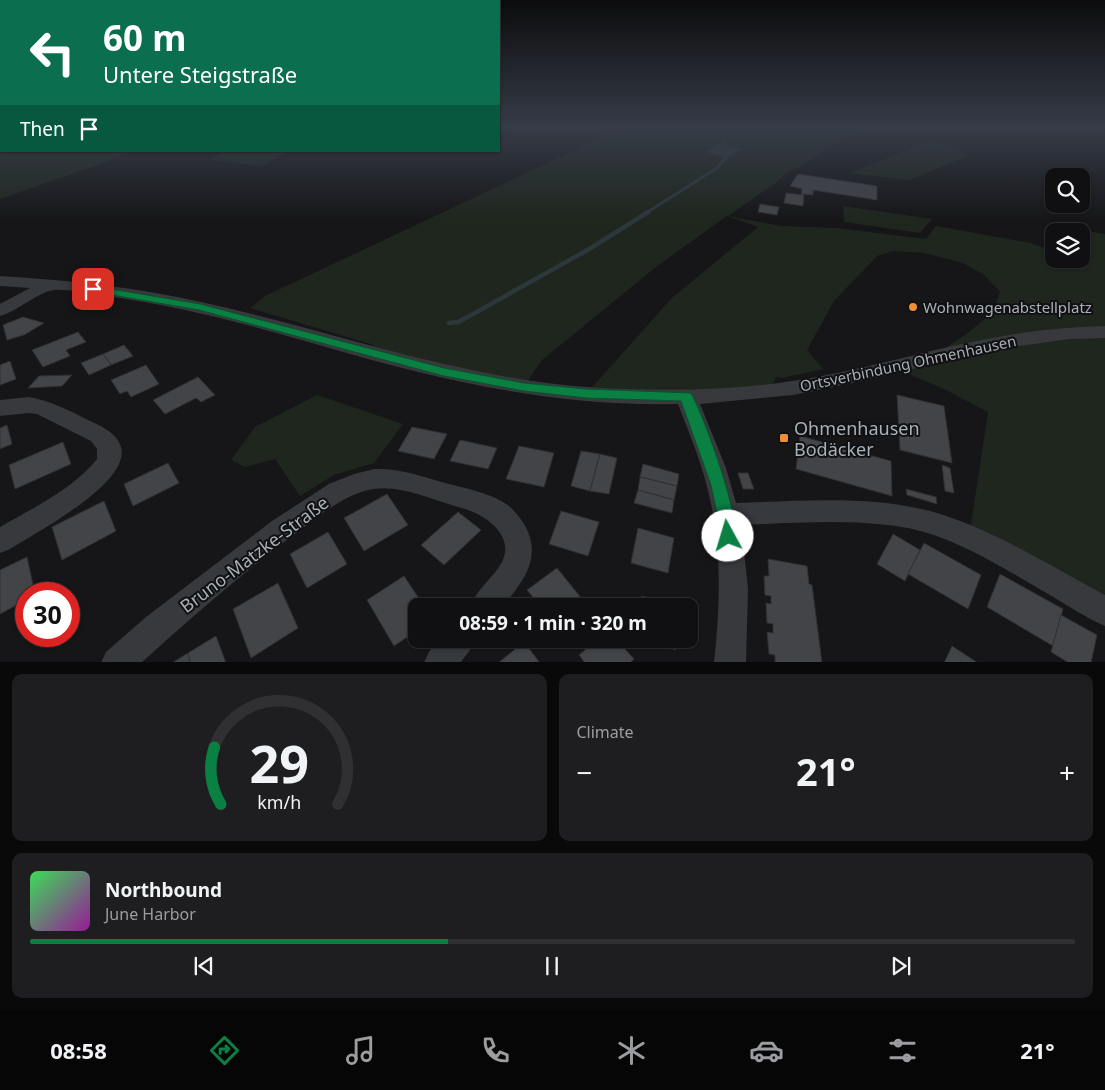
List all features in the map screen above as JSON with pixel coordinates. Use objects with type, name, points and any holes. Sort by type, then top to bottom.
[{"type":"street","points":[[0,281],[108,290],[200,307],[444,372],[524,387],[586,394],[686,396],[770,391]]},
{"type":"street","points":[[0,311],[50,284]]},
{"type":"street","name":"Ortsverbindung Ohmenhausen","points":[[770,391],[822,383],[1007,340],[1105,332]]},
{"type":"street","points":[[686,396],[711,461],[726,514],[732,572],[733,636],[730,662]]},
{"type":"street","points":[[0,408],[29,405],[49,410],[99,435],[109,447],[109,460],[97,476],[76,492],[0,541]]},
{"type":"street","name":"Bruno-Matzke-Straße","points":[[117,662],[180,607],[295,519],[325,499],[358,483],[374,479],[396,480],[493,508],[507,520],[518,538],[520,551],[516,565],[491,598]]},
{"type":"street","points":[[726,514],[827,513],[892,516],[929,523],[969,538],[1012,559],[1105,610]]},
{"type":"street","points":[[440,662],[452,648]]},
{"type":"shaded area","points":[[0,158],[117,158],[0,199]]},
{"type":"shaded area","points":[[213,158],[277,158],[262,166],[209,160]]},
{"type":"shaded area","points":[[558,158],[812,158],[798,168],[790,170],[777,182],[728,216],[781,226],[836,228],[926,239],[936,226],[1031,243],[1045,248],[1045,268],[1090,268],[1090,232],[1105,234],[1105,611],[969,538],[988,412],[944,389],[892,367],[934,356],[969,332],[992,313],[1000,292],[984,275],[963,263],[924,253],[893,251],[877,256],[834,301],[807,350],[823,369],[782,378],[776,377],[770,391],[586,394],[672,298],[758,227],[727,216],[656,267],[541,361],[524,387],[364,352],[374,345],[250,308],[265,296]]},
{"type":"shaded area","points":[[888,158],[962,158],[910,180],[848,173]]},
{"type":"shaded area","points":[[843,206],[932,219],[920,233],[844,222]]},
{"type":"shaded area","points":[[317,395],[403,424],[374,463],[334,475],[300,496],[275,459],[245,467],[231,460],[255,427]]},
{"type":"building","points":[[798,174],[877,186],[877,200],[813,190],[813,195],[801,194],[802,189],[790,186]]},
{"type":"building","points":[[786,193],[804,195],[803,206],[784,203]]},
{"type":"building","points":[[760,204],[779,207],[777,215],[758,212]]},
{"type":"building","points":[[23,317],[44,323],[24,335],[7,340],[3,325]]},
{"type":"building","points":[[78,332],[86,342],[66,350],[70,356],[43,367],[32,350]]},
{"type":"building","points":[[124,345],[133,356],[111,365],[103,354]]},
{"type":"building","points":[[103,354],[111,365],[89,375],[81,363]]},
{"type":"building","points":[[10,361],[16,379],[0,385],[0,365]]},
{"type":"building","points":[[146,365],[159,384],[131,397],[127,391],[120,394],[111,380]]},
{"type":"building","points":[[72,375],[62,386],[28,388],[39,376]]},
{"type":"building","points":[[198,377],[215,395],[201,402],[196,398],[165,414],[153,400]]},
{"type":"building","points":[[897,395],[944,406],[952,463],[900,450]]},
{"type":"building","points":[[7,425],[12,444],[0,449],[0,428]]},
{"type":"building","points":[[412,427],[447,434],[434,459],[398,451]]},
{"type":"building","points":[[800,436],[891,461],[892,496],[796,469]]},
{"type":"building","points":[[460,440],[497,448],[488,469],[450,461]]},
{"type":"building","points":[[63,442],[71,464],[15,489],[9,465]]},
{"type":"building","points":[[519,446],[554,453],[544,487],[506,479]]},
{"type":"building","points":[[581,451],[600,454],[590,491],[571,486]]},
{"type":"building","points":[[600,454],[617,458],[609,494],[590,491]]},
{"type":"building","points":[[168,463],[179,483],[133,506],[124,484]]},
{"type":"building","points":[[643,464],[679,474],[677,486],[640,477]]},
{"type":"building","points":[[942,465],[950,468],[954,493],[945,491]]},
{"type":"building","points":[[738,473],[748,473],[754,489],[743,489]]},
{"type":"building","points":[[640,477],[677,486],[674,500],[638,490]]},
{"type":"building","points":[[906,489],[936,497],[937,504],[907,495]]},
{"type":"building","points":[[638,490],[674,500],[672,513],[634,503]]},
{"type":"building","points":[[387,494],[408,525],[364,551],[344,518]]},
{"type":"building","points":[[104,501],[116,531],[62,560],[52,527]]},
{"type":"building","points":[[561,511],[599,522],[588,556],[549,544]]},
{"type":"building","points":[[458,512],[481,530],[444,565],[421,545]]},
{"type":"building","points":[[638,528],[674,538],[668,573],[631,563]]},
{"type":"building","points":[[328,532],[347,564],[307,588],[290,554]]},
{"type":"building","points":[[893,534],[920,550],[905,581],[877,564]]},
{"type":"building","points":[[924,543],[981,575],[968,609],[908,574]]},
{"type":"building","points":[[27,557],[32,582],[15,582],[15,606],[0,614],[0,570]]},
{"type":"building","points":[[768,559],[807,566],[809,584],[812,585],[822,662],[775,662],[775,655],[769,654],[767,632],[773,633],[773,624],[767,623],[766,603],[771,604],[771,596],[765,595],[764,576],[769,576]]},
{"type":"building","points":[[557,568],[581,598],[534,598],[527,590]]},
{"type":"building","points":[[1000,574],[1063,609],[1053,646],[987,607]]},
{"type":"building","points":[[404,576],[419,598],[408,598],[408,636],[394,646],[367,600]]},
{"type":"building","points":[[278,583],[298,628],[251,658],[233,609]]},
{"type":"building","points":[[1061,615],[1097,635],[1091,662],[1067,662],[1051,652]]},
{"type":"building","points":[[216,636],[226,662],[190,662],[188,653]]},
{"type":"building","points":[[952,646],[976,662],[944,662]]},
{"type":"building","points":[[517,648],[529,648],[539,662],[499,662]]},
{"type":"building","points":[[587,648],[624,648],[634,659],[631,662],[584,662],[579,655]]},
{"type":"building","points":[[188,653],[190,662],[174,662]]},
{"type":"waterway","points":[[646,213],[717,168],[726,158]]},
{"type":"waterway","points":[[449,323],[458,322],[473,314],[591,248],[648,212]]},
{"type":"place","name":"Wohnwagenabstellplatz","points":[[913,307]]},
{"type":"place","name":"Ohmenhausen Bodäcker","points":[[784,438]]},
{"type":"route","points":[[93,289],[138,295],[232,314],[364,352],[444,372],[524,387],[586,394],[686,396],[719,485],[726,514],[728,536]]}]
